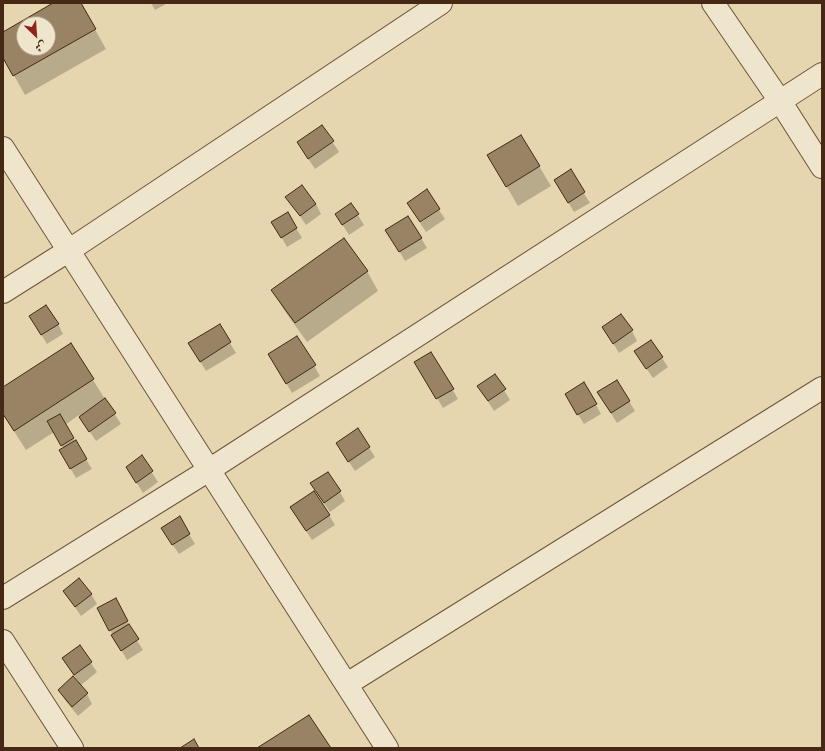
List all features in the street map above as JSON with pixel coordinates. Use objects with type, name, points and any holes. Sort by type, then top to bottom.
[{"type":"street","points":[[3,292],[68,251],[441,3]]},
{"type":"street","points":[[713,3],[780,101],[822,168]]},
{"type":"street","points":[[3,598],[209,470],[822,74]]},
{"type":"street","points":[[3,148],[387,748]]},
{"type":"street","points":[[346,684],[822,388]]},
{"type":"street","points":[[3,641],[72,748]]},
{"type":"building","points":[[53,3],[81,3],[96,29],[56,52],[56,16],[31,16]]},
{"type":"building","points":[[16,24],[16,56],[48,56],[13,76],[3,58],[3,32]]},
{"type":"building","points":[[322,125],[334,141],[308,159],[297,142]]},
{"type":"building","points":[[521,135],[540,166],[506,187],[487,155]]},
{"type":"building","points":[[571,169],[585,192],[568,203],[554,180]]},
{"type":"building","points":[[302,185],[316,204],[300,216],[285,197]]},
{"type":"building","points":[[427,189],[440,209],[420,222],[407,203]]},
{"type":"building","points":[[351,203],[359,214],[342,225],[335,214]]},
{"type":"building","points":[[288,212],[297,228],[281,238],[271,222]]},
{"type":"building","points":[[408,216],[422,238],[399,252],[385,230]]},
{"type":"building","points":[[344,238],[368,271],[295,323],[271,290]]},
{"type":"building","points":[[46,305],[59,324],[41,335],[29,316]]},
{"type":"building","points":[[621,314],[633,330],[613,344],[602,327]]},
{"type":"building","points":[[220,324],[231,342],[200,362],[188,343]]},
{"type":"building","points":[[297,336],[316,365],[286,384],[268,354]]},
{"type":"building","points":[[651,340],[663,357],[646,369],[634,351]]},
{"type":"building","points":[[71,343],[94,379],[14,431],[3,414],[3,387]]},
{"type":"building","points":[[431,352],[454,389],[436,399],[414,362]]},
{"type":"building","points":[[495,374],[506,389],[488,401],[477,386]]},
{"type":"building","points":[[617,380],[630,401],[611,413],[597,392]]},
{"type":"building","points":[[584,382],[597,404],[577,415],[565,394]]},
{"type":"building","points":[[105,398],[116,413],[89,432],[79,417]]},
{"type":"building","points":[[60,414],[74,438],[61,446],[47,421]]},
{"type":"building","points":[[358,428],[370,447],[348,462],[336,443]]},
{"type":"building","points":[[76,440],[87,459],[70,469],[59,450]]},
{"type":"building","points":[[142,455],[153,471],[136,483],[126,467]]},
{"type":"building","points":[[328,472],[341,491],[324,503],[310,483]]},
{"type":"building","points":[[314,491],[330,515],[306,531],[290,507]]},
{"type":"building","points":[[180,516],[190,534],[172,545],[161,528]]},
{"type":"building","points":[[79,578],[92,594],[75,607],[63,591]]},
{"type":"building","points":[[116,598],[128,621],[109,631],[97,608]]},
{"type":"building","points":[[129,624],[139,639],[121,651],[111,635]]},
{"type":"building","points":[[80,645],[92,662],[74,675],[62,658]]},
{"type":"building","points":[[73,676],[88,693],[72,707],[58,690]]},
{"type":"building","points":[[309,715],[331,748],[257,748]]},
{"type":"building","points":[[194,739],[199,748],[180,748]]}]
